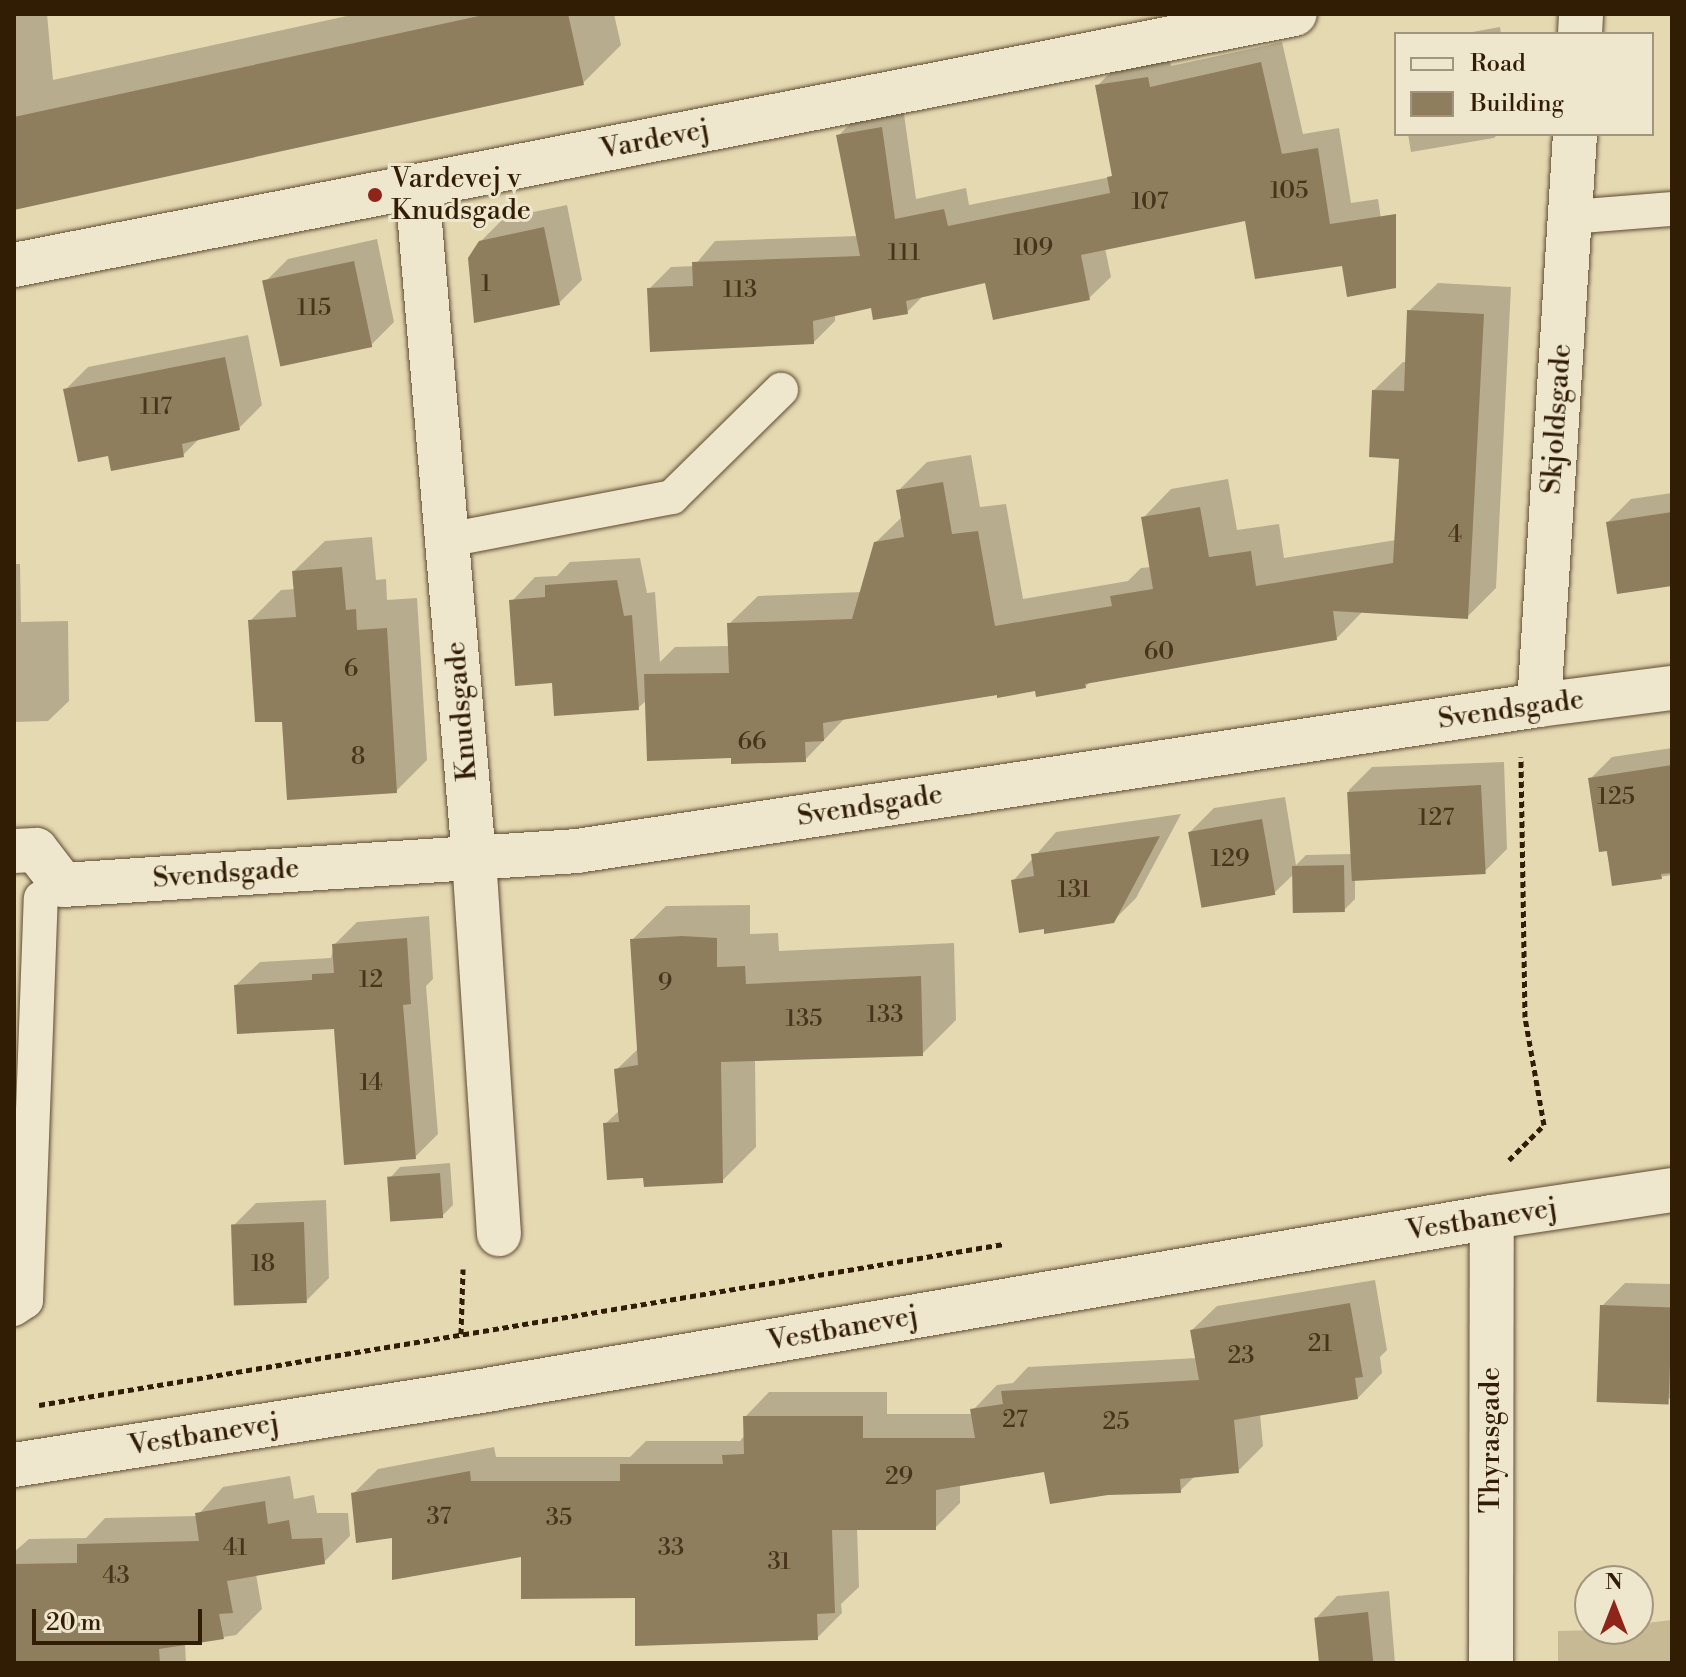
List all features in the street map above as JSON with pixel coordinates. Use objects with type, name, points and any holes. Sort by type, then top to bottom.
[{"type":"street","name":"Vardevej","points":[[14,265],[1295,14]]},
{"type":"street","name":"Skjoldsgade","points":[[1539,705],[1575,136]]},
{"type":"street","name":"Knudsgade","points":[[417,188],[474,858],[499,1234]]},
{"type":"street","name":"Svendsgade","points":[[39,894],[577,851],[1539,705],[1672,688]]},
{"type":"street","points":[[14,851],[36,850],[39,894]]},
{"type":"street","name":"Vestbanevej","points":[[14,1465],[523,1384],[1492,1217],[1672,1190]]},
{"type":"street","name":"Thyrasgade","points":[[1491,1663],[1492,1217]]},
{"type":"lane","points":[[1570,217],[1672,209]]},
{"type":"lane","points":[[447,540],[672,497],[781,390]]},
{"type":"lane","points":[[14,1309],[26,1301],[39,894]]},
{"type":"path","points":[[1522,1160],[1506,1163],[1544,1125],[1525,1017],[1521,759],[1539,705]]},
{"type":"path","points":[[29,1407],[1012,1243]]},
{"type":"shaded area","points":[[1672,1620],[1672,1663],[1558,1663],[1558,1631],[1574,1631],[1574,1645],[1654,1645],[1654,1622]]},
{"type":"building","points":[[488,14],[568,14],[584,85],[14,210],[14,117]]},
{"type":"building","points":[[1261,62],[1282,154],[1318,148],[1330,224],[1396,214],[1396,288],[1347,297],[1342,266],[1255,279],[1245,221],[1081,255],[1090,300],[993,320],[985,283],[906,301],[908,314],[873,320],[871,308],[813,321],[814,344],[650,352],[647,288],[693,286],[692,262],[860,256],[836,135],[882,127],[895,219],[944,209],[948,226],[1110,193],[1107,177],[1112,176],[1095,85],[1148,77],[1150,87]]},
{"type":"building","points":[[544,227],[560,305],[474,323],[468,258],[479,241]]},
{"type":"building","points":[[354,261],[372,347],[280,367],[262,281]]},
{"type":"building","points":[[1407,310],[1484,314],[1468,619],[1333,611],[1337,640],[1085,684],[1086,688],[1036,697],[1035,691],[997,698],[997,695],[823,723],[824,741],[805,742],[806,762],[731,764],[731,758],[647,761],[644,674],[729,673],[727,623],[852,619],[874,542],[904,537],[896,490],[943,482],[952,534],[978,531],[995,626],[1112,606],[1110,596],[1153,589],[1141,517],[1200,507],[1209,557],[1251,551],[1256,586],[1393,563],[1399,459],[1369,457],[1372,390],[1404,391]]},
{"type":"building","points":[[225,357],[240,430],[182,444],[184,457],[111,471],[108,456],[78,462],[63,389]]},
{"type":"building","points":[[1672,512],[1672,586],[1617,594],[1606,522]]},
{"type":"building","points":[[342,567],[346,610],[356,609],[357,630],[387,628],[397,793],[287,800],[282,722],[255,722],[248,620],[296,617],[292,571]]},
{"type":"building","points":[[617,580],[624,616],[632,615],[639,710],[554,716],[552,683],[515,686],[509,600],[545,597],[545,585]]},
{"type":"building","points":[[1672,765],[1672,873],[1661,874],[1662,879],[1612,886],[1607,851],[1599,852],[1588,778]]},
{"type":"building","points":[[1481,785],[1486,874],[1352,881],[1347,792]]},
{"type":"building","points":[[1262,819],[1275,895],[1202,908],[1188,832]]},
{"type":"building","points":[[1160,836],[1114,923],[1044,934],[1044,929],[1019,933],[1011,880],[1034,876],[1031,854]]},
{"type":"building","points":[[1344,865],[1345,912],[1293,913],[1292,866]]},
{"type":"building","points":[[682,936],[717,938],[717,967],[745,966],[746,984],[921,976],[923,1056],[721,1062],[723,1183],[644,1187],[643,1178],[607,1180],[603,1123],[619,1122],[614,1069],[638,1065],[630,939]]},
{"type":"building","points":[[407,938],[411,1004],[403,1005],[416,1159],[344,1165],[334,1029],[237,1034],[234,985],[312,980],[312,974],[334,973],[332,944]]},
{"type":"building","points":[[440,1173],[443,1218],[390,1222],[387,1177]]},
{"type":"building","points":[[304,1222],[307,1303],[234,1305],[231,1225]]},
{"type":"building","points":[[1350,1303],[1363,1377],[1355,1378],[1358,1399],[1234,1420],[1239,1473],[1180,1479],[1181,1493],[1108,1495],[1050,1504],[1044,1472],[936,1490],[936,1530],[832,1530],[835,1613],[817,1614],[818,1640],[635,1646],[635,1598],[521,1599],[521,1557],[392,1580],[392,1538],[356,1543],[351,1493],[470,1471],[471,1481],[620,1481],[620,1464],[723,1464],[722,1455],[744,1454],[743,1416],[863,1416],[863,1438],[975,1438],[970,1409],[1003,1404],[1001,1391],[1199,1380],[1190,1330]]},
{"type":"building","points":[[1600,1305],[1672,1308],[1669,1404],[1597,1402]]},
{"type":"building","points":[[265,1501],[268,1524],[289,1520],[292,1539],[322,1538],[325,1564],[227,1581],[233,1613],[219,1614],[224,1639],[159,1649],[160,1663],[14,1663],[14,1564],[77,1563],[77,1544],[199,1541],[195,1513]]},
{"type":"building","points":[[1368,1612],[1373,1663],[1319,1663],[1314,1618]]},
{"type":"place","name":"Vardevej v Knudsgade","points":[[375,195]]}]
